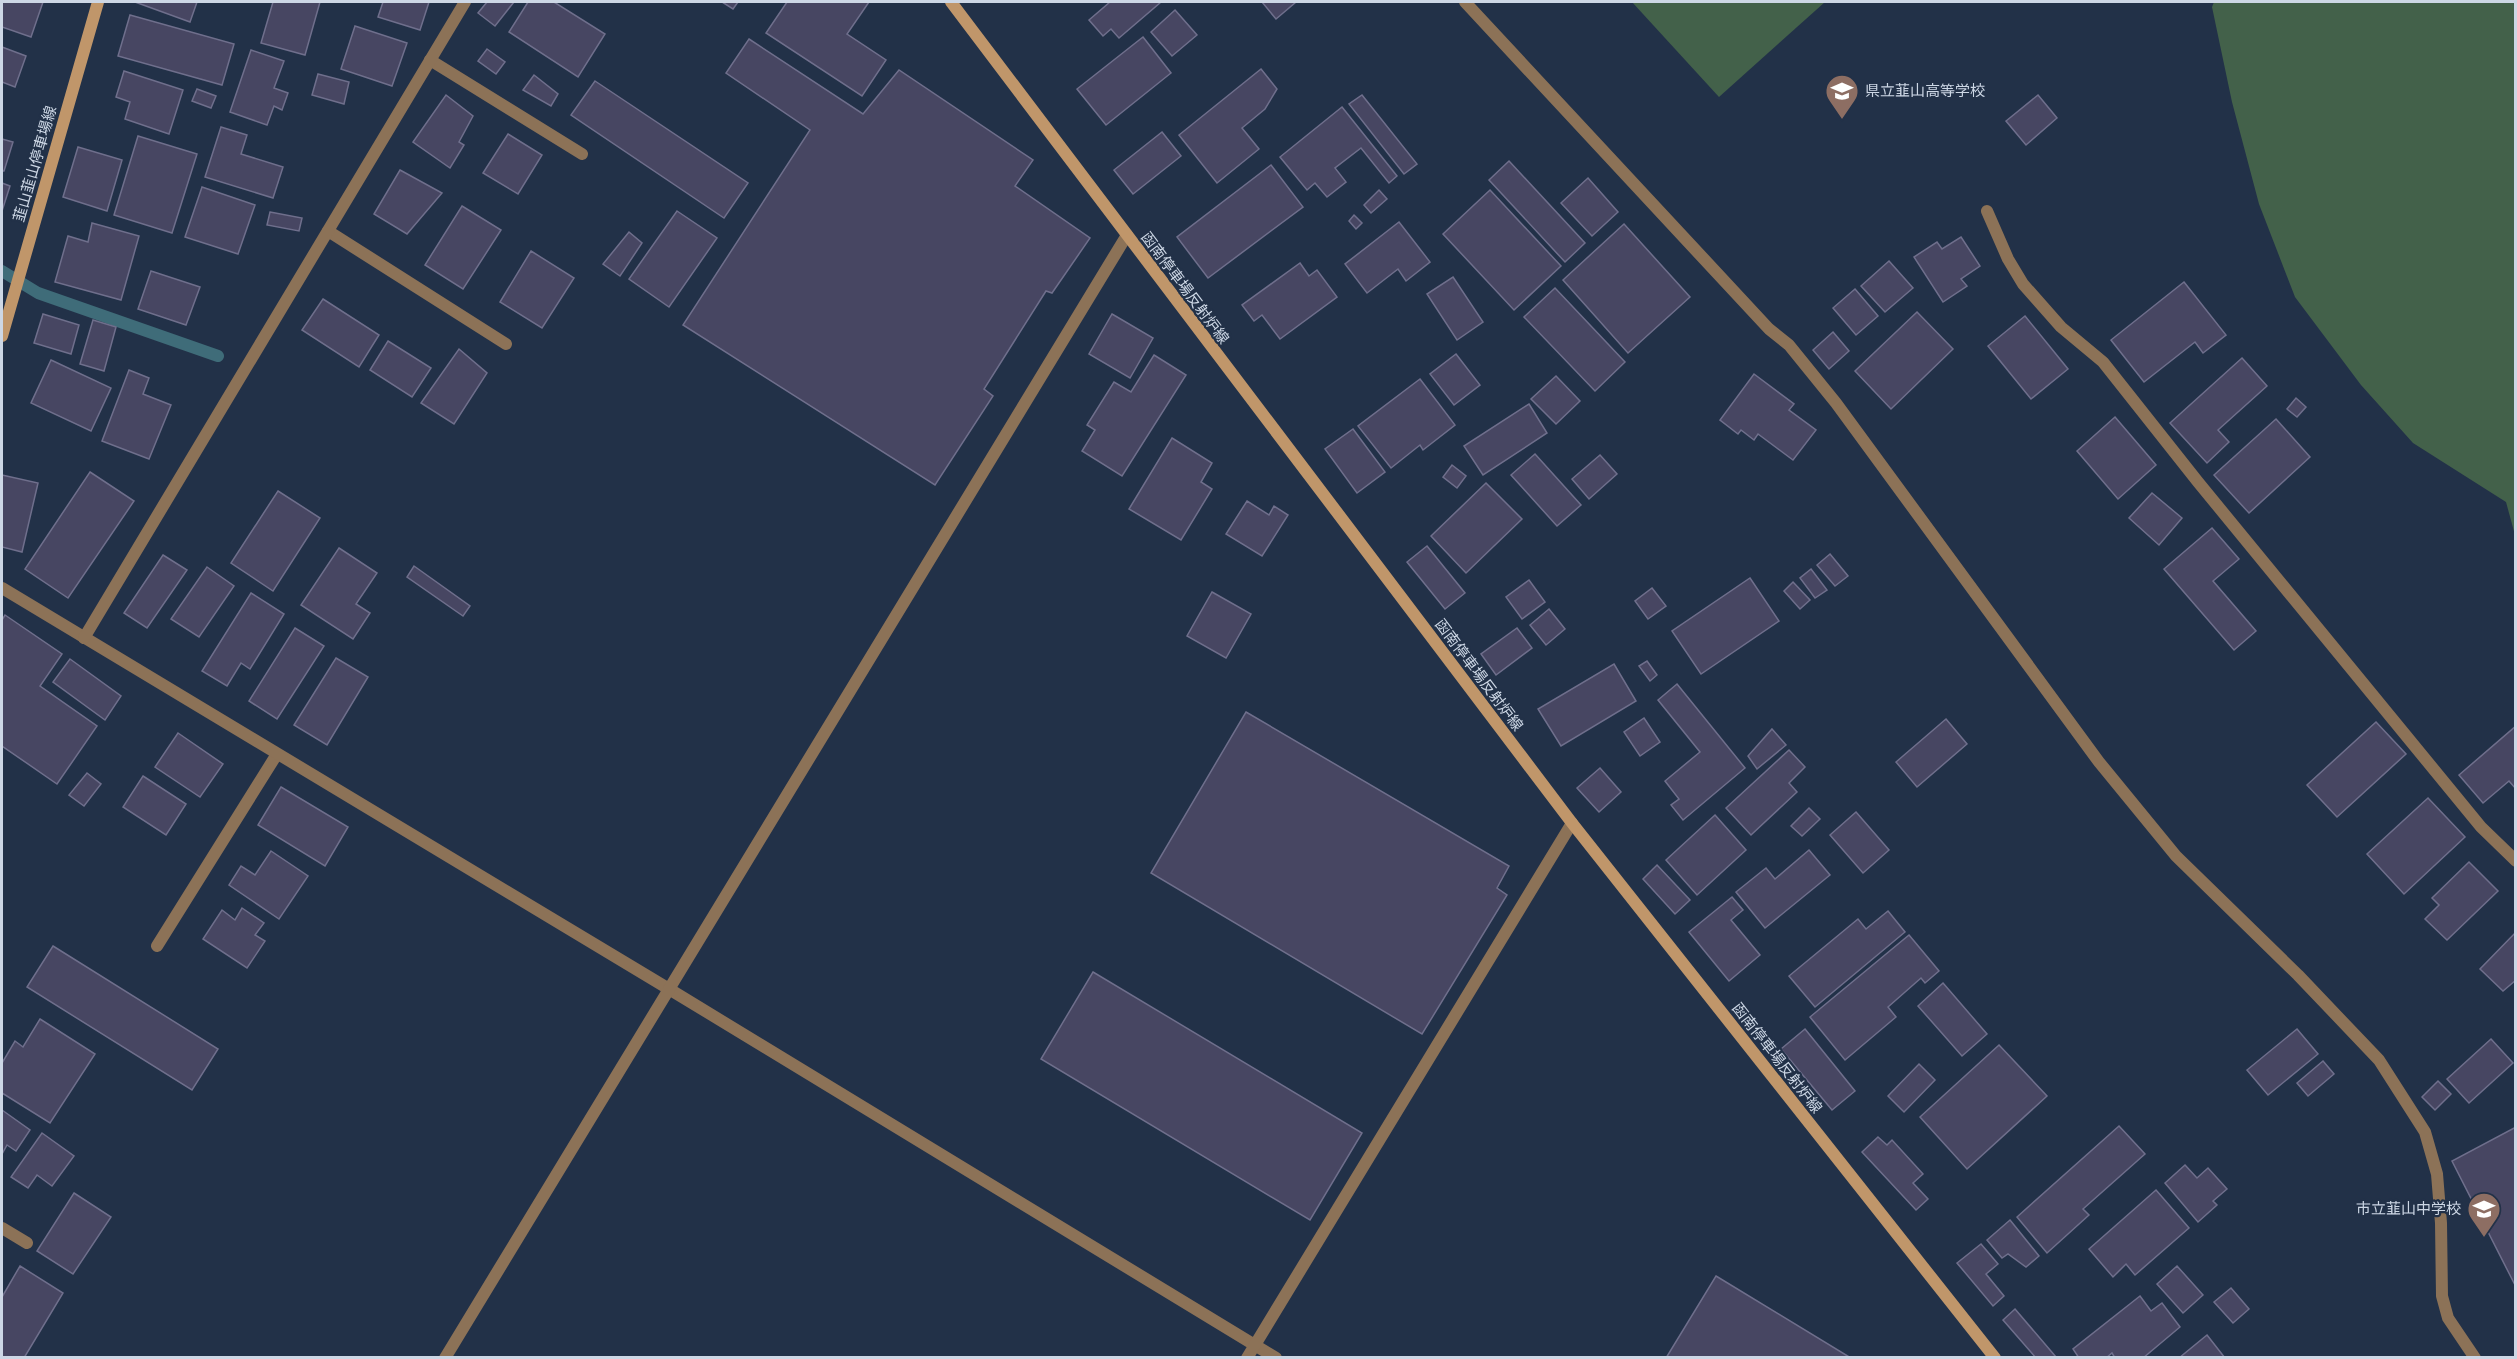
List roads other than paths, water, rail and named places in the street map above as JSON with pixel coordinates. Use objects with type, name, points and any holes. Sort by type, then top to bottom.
[{"type":"main road","name":"韮山韮山停車場線","points":[[2,336],[5,305],[98,2]]},
{"type":"main road","name":"函南停車場反射炉線","points":[[951,2],[1572,824],[1995,1358]]},
{"type":"street","points":[[84,638],[465,2]]},
{"type":"street","points":[[1465,2],[1769,329],[1789,345],[1836,403],[2099,762],[2169,847],[2298,975],[2379,1060],[2425,1132],[2437,1174],[2441,1223],[2442,1296],[2448,1318],[2475,1358]]},
{"type":"street","points":[[430,60],[582,154]]},
{"type":"street","points":[[1987,211],[2008,259],[2023,284],[2061,327],[2103,362],[2198,482],[2481,827],[2516,861]]},
{"type":"street","points":[[328,231],[506,344]]},
{"type":"street","points":[[445,1358],[1127,235]]},
{"type":"street","points":[[2,588],[669,989],[1276,1358]]},
{"type":"street","points":[[157,946],[277,754]]},
{"type":"street","points":[[1247,1358],[1572,824]]},
{"type":"street","points":[[2,1228],[27,1243]]},
{"type":"waterway","points":[[2,271],[38,293],[218,356]]},
{"type":"place","name":"県立韮山高等学校","points":[[1842,120]]},
{"type":"place","name":"市立韮山中学校","points":[[2484,1238]]}]
